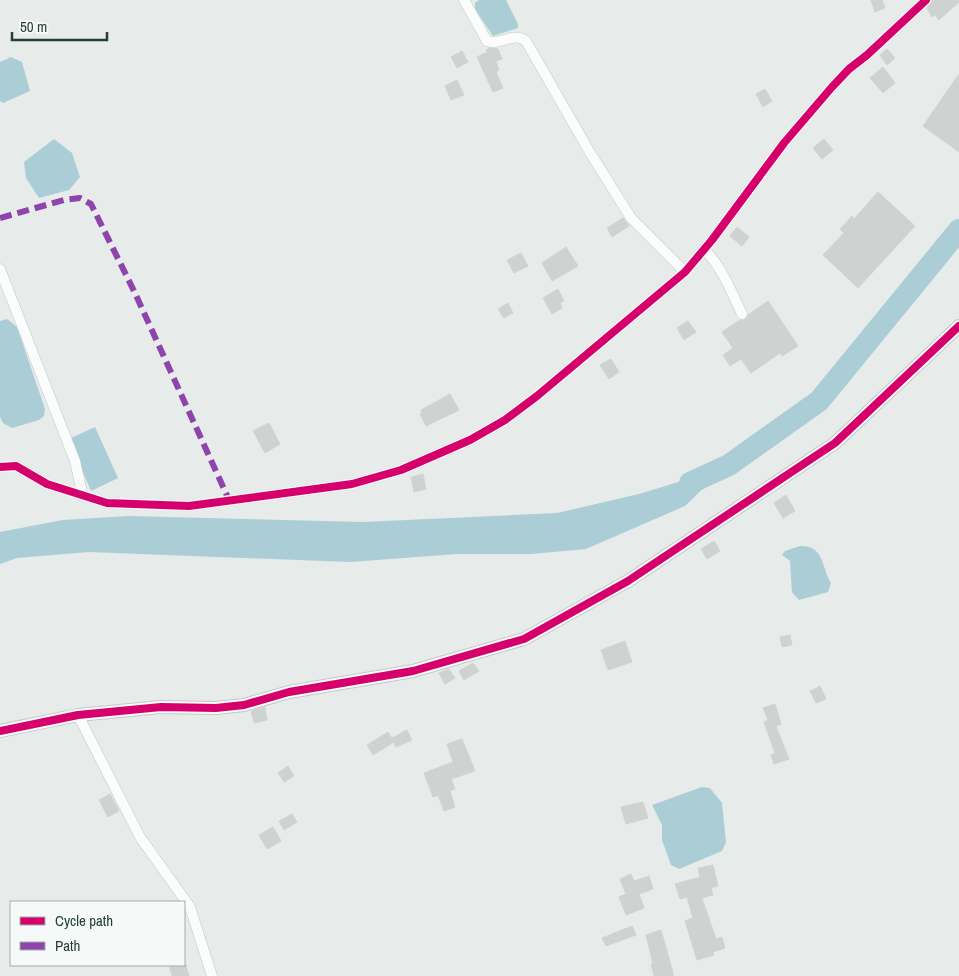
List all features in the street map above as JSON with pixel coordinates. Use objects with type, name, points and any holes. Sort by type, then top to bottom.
[{"type":"street","points":[[464,0],[487,41],[492,43],[515,36],[526,41],[589,151],[631,218],[685,272]]},
{"type":"street","points":[[0,467],[16,466],[40,481],[107,503],[189,506],[352,484],[401,470],[470,440],[505,420],[649,304],[685,272],[784,143],[826,94],[849,69],[867,55],[926,0]]},
{"type":"street","points":[[704,249],[726,281],[742,314]]},
{"type":"street","points":[[0,269],[75,461],[84,497]]},
{"type":"street","points":[[0,731],[78,715],[161,707],[216,708],[244,705],[289,692],[413,672],[524,639],[628,581],[835,443],[959,326]]},
{"type":"street","points":[[78,715],[140,837],[190,907],[212,976]]},
{"type":"water","points":[[479,0],[506,0],[518,24],[518,28],[493,36],[475,9],[475,3]]},
{"type":"water","points":[[11,57],[22,62],[30,91],[3,103],[0,101],[0,62]]},
{"type":"water","points":[[54,139],[72,153],[80,177],[69,190],[39,198],[26,178],[24,162]]},
{"type":"water","points":[[7,319],[17,327],[45,409],[44,416],[39,420],[12,428],[3,423],[0,417],[0,321]]},
{"type":"water","points":[[95,427],[118,478],[91,491],[69,439]]},
{"type":"water","points":[[724,468],[685,506],[586,549],[531,554],[457,554],[350,562],[89,552],[17,558],[0,564],[0,532],[63,520],[128,516],[363,522],[557,513],[639,494]]},
{"type":"water","points":[[800,546],[814,549],[818,553],[831,583],[828,592],[799,600],[792,592],[790,561],[782,555],[785,551]]},
{"type":"water","points":[[702,787],[710,788],[722,803],[726,842],[722,851],[679,869],[671,865],[662,840],[662,825],[652,805]]},
{"type":"building","points":[[871,0],[882,0],[885,8],[875,12]]},
{"type":"building","points":[[933,0],[959,0],[959,2],[939,20],[935,15],[932,17],[927,8]]},
{"type":"building","points":[[489,48],[498,49],[502,59],[496,61],[499,70],[496,72],[503,88],[493,92],[477,57],[487,52],[486,50]]},
{"type":"building","points":[[887,49],[895,58],[887,65],[880,55]]},
{"type":"building","points":[[462,51],[468,62],[457,68],[451,57]]},
{"type":"building","points":[[883,67],[895,83],[883,93],[870,78]]},
{"type":"building","points":[[959,74],[959,152],[923,126]]},
{"type":"building","points":[[457,80],[464,95],[451,100],[445,86]]},
{"type":"building","points":[[765,89],[772,101],[763,107],[756,94]]},
{"type":"building","points":[[824,139],[833,150],[822,159],[813,148]]},
{"type":"building","points":[[878,192],[915,226],[858,288],[823,255],[844,233],[840,229],[852,216],[854,219]]},
{"type":"building","points":[[623,218],[629,226],[612,237],[607,228]]},
{"type":"building","points":[[737,227],[749,237],[742,246],[730,236]]},
{"type":"building","points":[[566,247],[578,266],[552,281],[542,263]]},
{"type":"building","points":[[521,253],[528,266],[514,273],[507,260]]},
{"type":"building","points":[[558,289],[564,301],[560,303],[562,308],[552,314],[543,298]]},
{"type":"building","points":[[768,301],[798,346],[782,356],[780,353],[751,373],[741,359],[730,366],[723,355],[733,348],[722,332],[738,321],[745,320],[749,314]]},
{"type":"building","points":[[508,303],[513,313],[504,318],[498,309]]},
{"type":"building","points":[[688,321],[696,332],[684,340],[677,328]]},
{"type":"building","points":[[611,359],[619,372],[609,379],[600,365]]},
{"type":"building","points":[[450,394],[459,410],[426,426],[420,414],[422,413],[421,410]]},
{"type":"building","points":[[269,423],[280,444],[265,453],[253,431]]},
{"type":"building","points":[[423,474],[426,489],[414,492],[411,477]]},
{"type":"building","points":[[786,495],[795,511],[783,518],[774,503]]},
{"type":"building","points":[[714,541],[720,551],[707,559],[701,549]]},
{"type":"building","points":[[790,635],[792,645],[782,647],[780,637]]},
{"type":"building","points":[[625,641],[632,662],[608,670],[601,650]]},
{"type":"building","points":[[473,663],[479,671],[464,680],[459,671]]},
{"type":"building","points":[[449,669],[455,678],[445,684],[439,673]]},
{"type":"building","points":[[820,686],[826,699],[816,703],[810,691]]},
{"type":"building","points":[[775,704],[781,724],[776,726],[789,759],[774,764],[771,755],[775,753],[764,722],[768,720],[763,708]]},
{"type":"building","points":[[265,707],[267,720],[254,723],[251,711]]},
{"type":"building","points":[[407,730],[412,740],[396,747],[392,738]]},
{"type":"building","points":[[388,732],[394,742],[373,755],[367,745]]},
{"type":"building","points":[[462,739],[475,771],[451,779],[455,789],[450,791],[455,807],[444,811],[438,795],[433,797],[424,773],[453,762],[447,744]]},
{"type":"building","points":[[288,766],[294,776],[284,782],[278,773]]},
{"type":"building","points":[[110,794],[119,811],[108,817],[99,800]]},
{"type":"building","points":[[643,802],[648,818],[626,824],[621,807]]},
{"type":"building","points":[[292,814],[297,822],[284,830],[279,821]]},
{"type":"building","points":[[273,827],[281,841],[267,849],[259,835]]},
{"type":"building","points":[[713,865],[718,886],[711,888],[713,895],[702,898],[716,939],[722,937],[725,948],[713,952],[714,955],[697,960],[685,921],[693,918],[687,897],[680,899],[675,884],[700,877],[698,868]]},
{"type":"building","points":[[631,874],[634,881],[649,876],[653,889],[639,894],[644,908],[626,915],[619,897],[626,894],[620,879]]},
{"type":"building","points":[[632,926],[636,935],[606,946],[602,938]]},
{"type":"building","points":[[661,930],[673,976],[654,976],[646,935]]},
{"type":"building","points":[[186,965],[189,976],[172,976],[169,966]]},
{"type":"waterway","points":[[690,483],[729,465],[819,401],[959,230]]},
{"type":"marked path","points":[[0,218],[64,200],[80,198],[91,204],[135,293],[230,502]]},
{"type":"cycle path","points":[[0,467],[16,466],[47,484],[107,503],[189,506],[352,484],[401,470],[470,440],[505,420],[537,396],[685,272],[712,240],[784,143],[832,87],[849,69],[867,55],[926,0]]},
{"type":"cycle path","points":[[0,731],[78,715],[161,707],[216,708],[244,705],[289,692],[413,671],[524,639],[628,581],[835,443],[959,326]]}]
